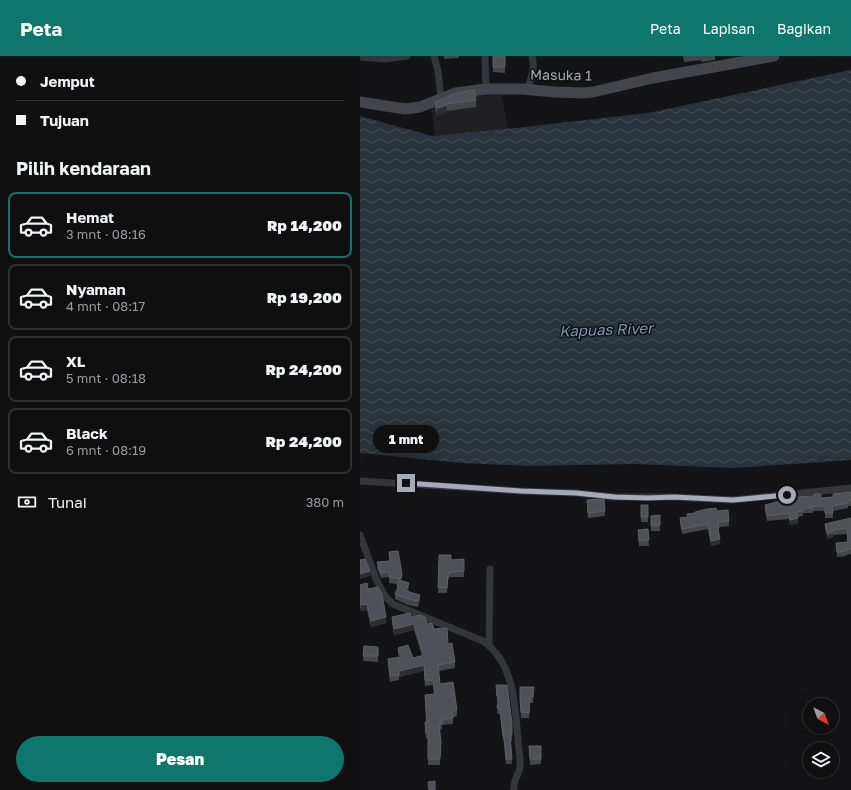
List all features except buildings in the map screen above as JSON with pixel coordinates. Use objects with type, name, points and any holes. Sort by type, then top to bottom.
[{"type":"street","points":[[360,57],[379,59],[408,56]]},
{"type":"street","points":[[434,56],[438,71],[441,98]]},
{"type":"street","points":[[485,56],[486,89]]},
{"type":"street","points":[[531,90],[534,69],[532,56]]},
{"type":"street","name":"Masuka 1","points":[[360,102],[405,109],[420,107],[455,93],[486,89],[583,93],[593,92],[653,78],[774,56]]},
{"type":"street","points":[[360,481],[576,493],[615,497],[674,497],[733,500],[851,488]]},
{"type":"street","points":[[360,535],[376,579],[385,596],[393,604],[472,637],[489,646],[501,661],[510,679],[517,731],[520,766],[514,779],[514,790]]},
{"type":"street","points":[[489,646],[490,569]]},
{"type":"shaded area","points":[[501,95],[517,167],[442,181],[431,106],[460,96]]},
{"type":"water","name":"Kapuas River","points":[[851,70],[851,460],[733,468],[634,464],[529,466],[463,463],[360,453],[360,116],[432,136],[648,113]]},
{"type":"route","points":[[406,483],[521,491],[576,493],[615,497],[674,497],[733,500],[787,495]]}]
